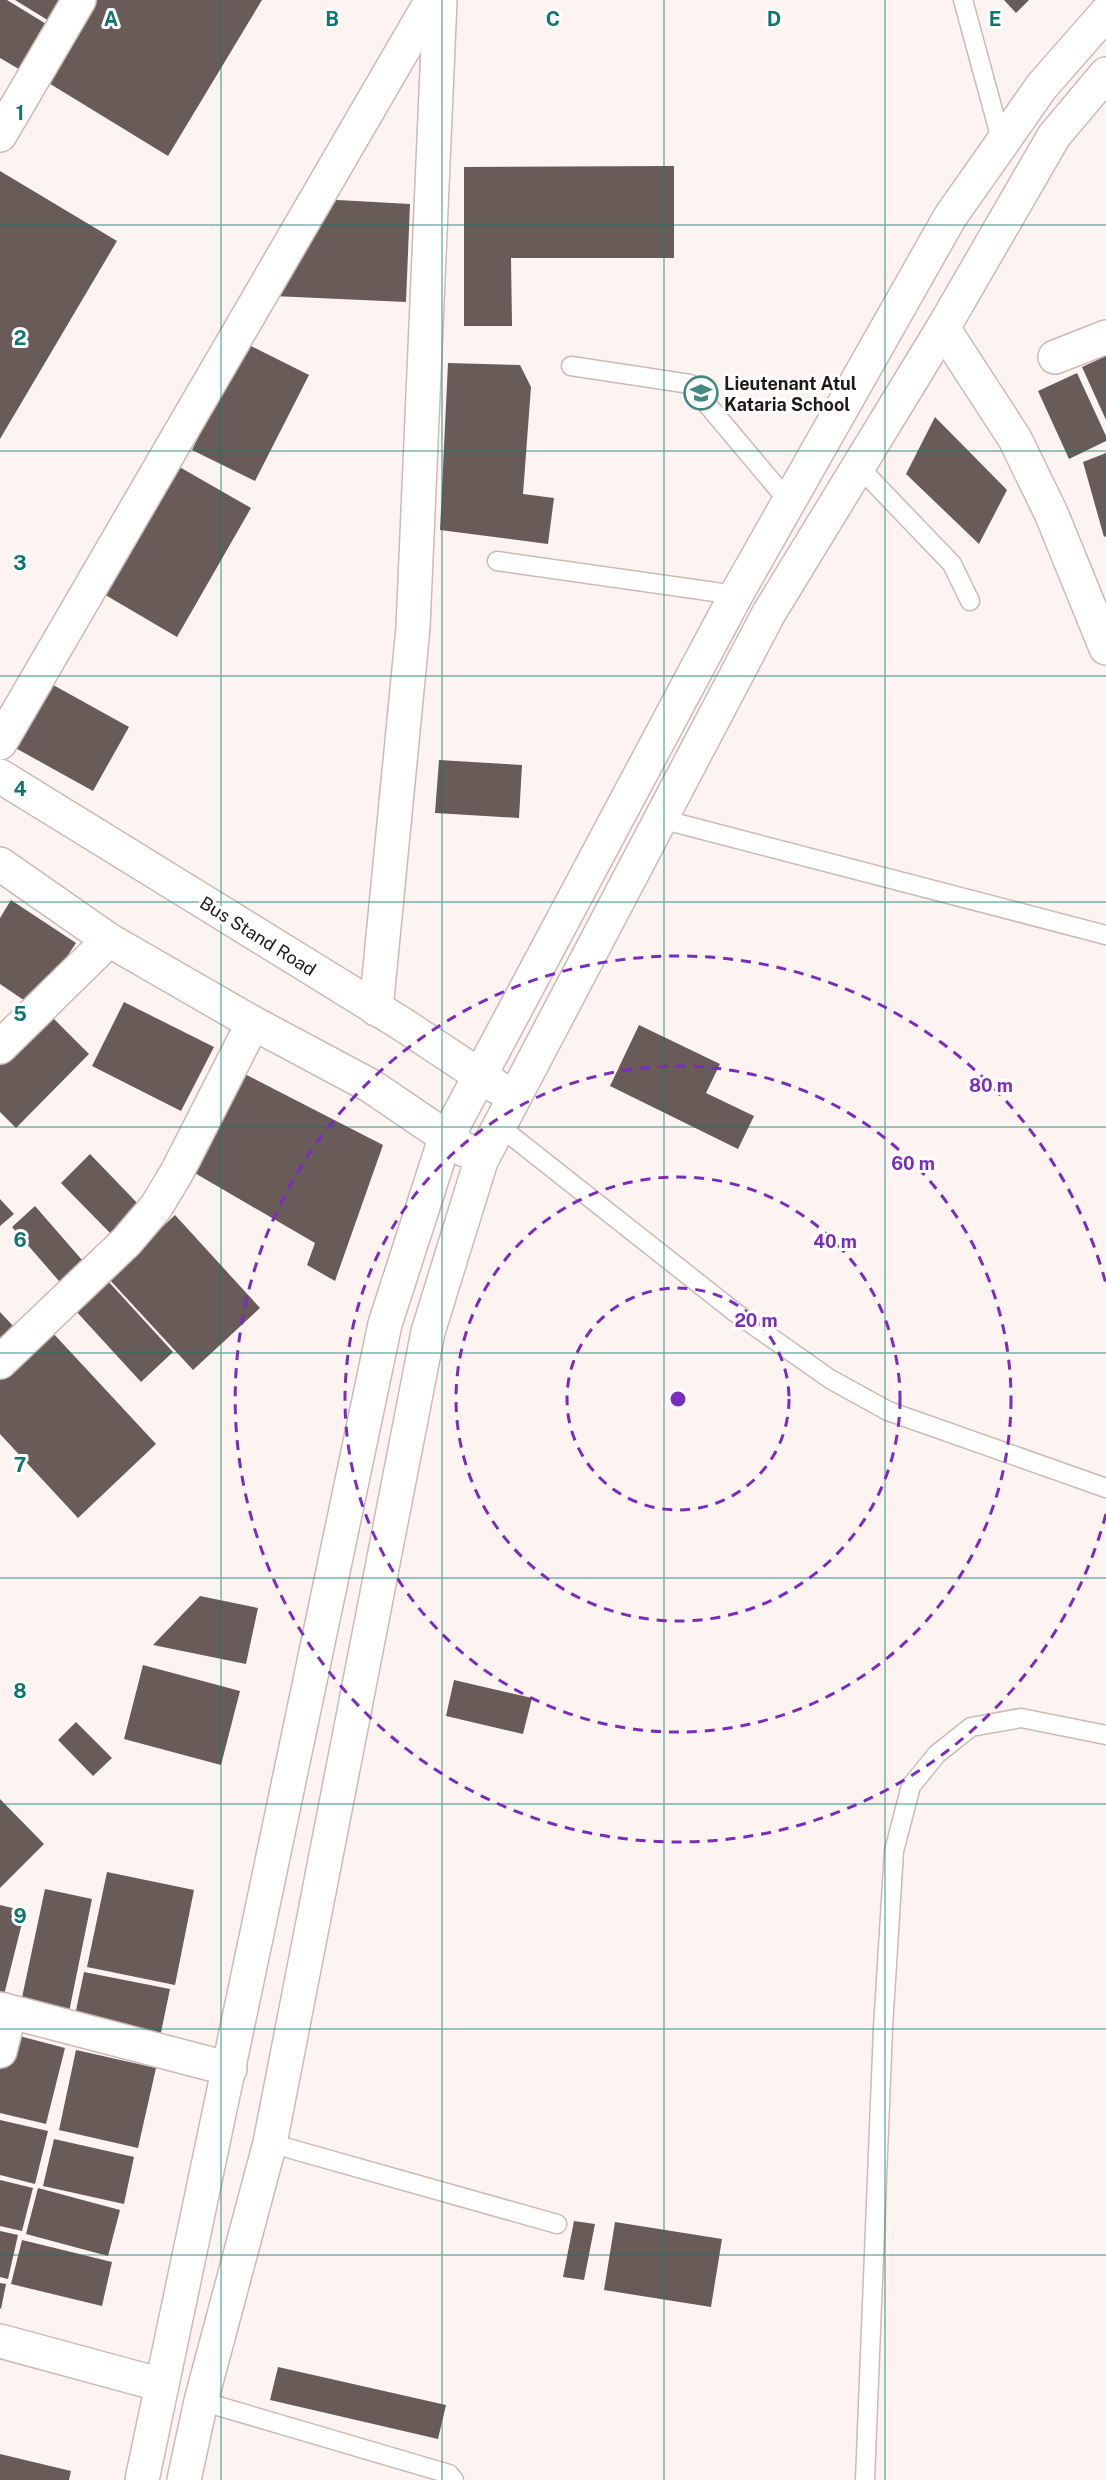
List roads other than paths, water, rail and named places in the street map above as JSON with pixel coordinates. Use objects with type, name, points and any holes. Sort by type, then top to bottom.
[{"type":"main road","points":[[0,135],[79,0]]},
{"type":"main road","points":[[0,743],[432,0]]},
{"type":"main road","points":[[376,1009],[413,628],[440,0]]},
{"type":"main road","points":[[142,2480],[385,1324],[447,1138],[736,595],[950,217],[1042,86],[1106,13]]},
{"type":"main road","points":[[184,2480],[201,2401],[270,2143],[428,1332],[481,1161],[769,613],[943,328],[1054,136],[1106,74]]},
{"type":"main road","points":[[943,328],[1015,439],[1051,513],[1106,648]]},
{"type":"main road","points":[[1055,357],[1106,336]]},
{"type":"main road","name":"Bus Stand Road","points":[[0,776],[376,1009],[514,1098]]},
{"type":"main road","points":[[0,864],[109,940],[253,1023],[371,1086],[481,1161]]},
{"type":"main road","points":[[0,1047],[109,940]]},
{"type":"main road","points":[[0,1362],[126,1242],[156,1207],[177,1172],[253,1023]]},
{"type":"main road","points":[[0,2051],[5,2010],[230,2069]]},
{"type":"main road","points":[[0,2341],[162,2385]]},
{"type":"lane","points":[[963,0],[1002,143]]},
{"type":"lane","points":[[571,366],[690,384],[789,502]]},
{"type":"lane","points":[[859,467],[952,564],[970,601]]},
{"type":"lane","points":[[497,561],[736,595]]},
{"type":"lane","points":[[661,819],[1106,935]]},
{"type":"lane","points":[[499,1126],[736,1313],[830,1379],[888,1411],[1106,1488]]},
{"type":"lane","points":[[865,2480],[883,2028],[894,1851],[911,1786],[937,1754],[971,1727],[1021,1718],[1106,1735]]},
{"type":"lane","points":[[270,2143],[557,2224]]},
{"type":"lane","points":[[201,2401],[449,2474],[454,2480]]},
{"type":"place","name":"Lieutenant Atul Kataria School","points":[[701,393]]}]
